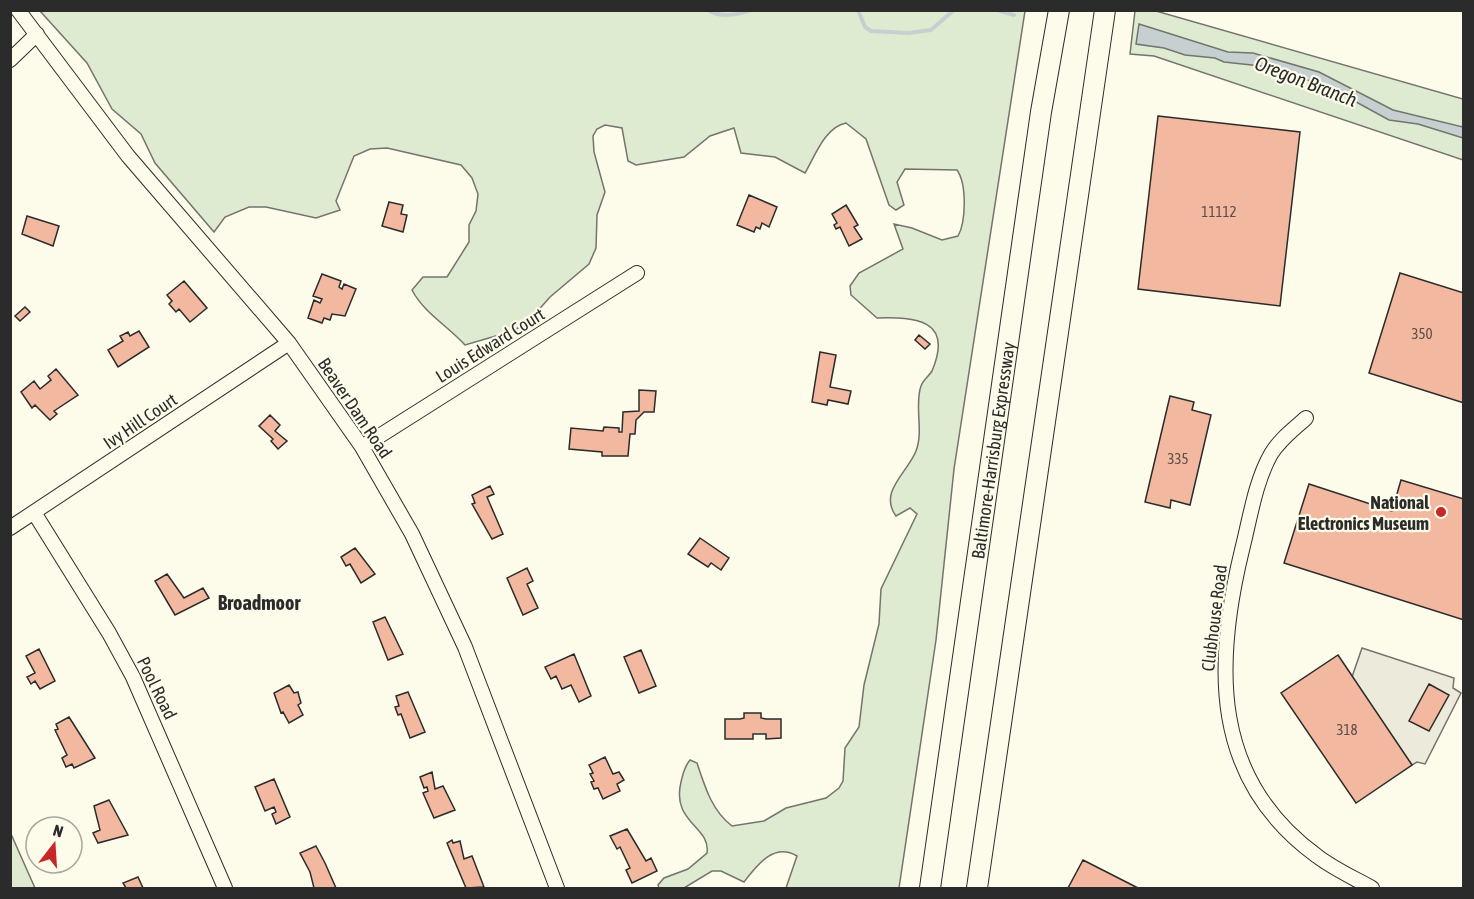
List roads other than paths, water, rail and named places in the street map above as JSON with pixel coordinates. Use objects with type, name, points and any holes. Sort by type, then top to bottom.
[{"type":"highway","name":"Baltimore-Harrisburg Expressway","points":[[930,888],[1041,112],[1059,10]]},
{"type":"highway","points":[[976,888],[1104,10]]},
{"type":"street","name":"Beaver Dam Road","points":[[18,10],[128,156],[289,343],[362,447],[412,534],[465,647],[557,888]]},
{"type":"street","points":[[10,60],[37,34]]},
{"type":"street","name":"Louis Edward Court","points":[[362,447],[637,273]]},
{"type":"street","name":"Ivy Hill Court","points":[[10,528],[35,514],[289,343]]},
{"type":"street","name":"Clubhouse Road","points":[[1306,418],[1283,438],[1272,454],[1253,507],[1228,628],[1224,673],[1227,712],[1233,737],[1252,783],[1277,819],[1316,855],[1372,888]]},
{"type":"street","name":"Pool Road","points":[[35,514],[109,633],[133,677],[225,888]]},
{"type":"waterway","name":"Oregon Branch","points":[[708,10],[729,15],[751,10]]},
{"type":"waterway","name":"Oregon Branch","points":[[858,10],[865,27],[871,31],[908,33],[931,30],[954,10]]},
{"type":"waterway","name":"Oregon Branch","points":[[997,10],[1014,15]]},
{"type":"place","name":"National Electronics Museum","points":[[1441,512]]},
{"type":"district","name":"Broadmoor","points":[[259,602]]}]
